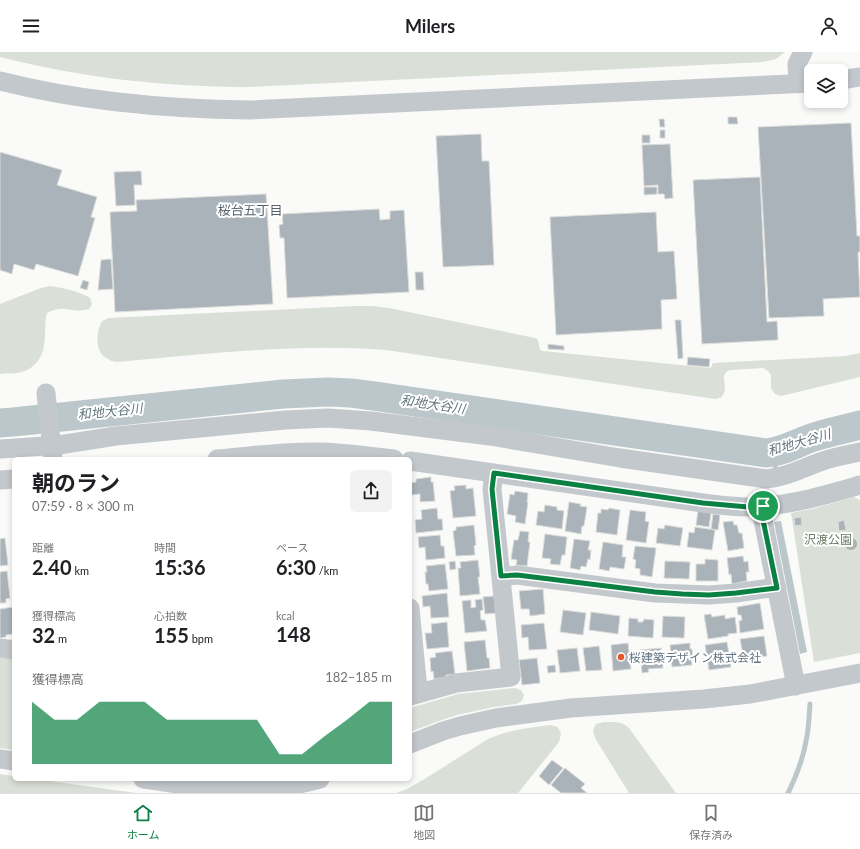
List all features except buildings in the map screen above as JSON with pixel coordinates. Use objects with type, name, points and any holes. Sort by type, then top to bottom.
[{"type":"street","points":[[803,52],[797,64],[804,82]]},
{"type":"street","points":[[848,79],[860,77]]},
{"type":"street","points":[[0,81],[67,95],[128,104],[189,109],[251,110],[804,84]]},
{"type":"street","points":[[46,395],[52,448]]},
{"type":"street","points":[[0,448],[52,448],[59,445],[116,436],[278,420],[328,418],[371,421],[490,436],[620,458],[766,479],[786,476],[822,461],[860,452]]},
{"type":"street","points":[[240,457],[274,454],[302,456],[320,452],[377,457]]},
{"type":"street","points":[[412,461],[703,503],[748,507],[792,503],[860,485]]},
{"type":"street","points":[[412,629],[417,680],[416,695],[456,682],[511,677],[492,489],[494,473]]},
{"type":"street","points":[[0,480],[12,479]]},
{"type":"street","points":[[763,506],[763,520],[796,686]]},
{"type":"street","points":[[501,576],[517,575],[682,594],[709,595],[777,588]]},
{"type":"street","points":[[0,648],[12,650]]},
{"type":"street","points":[[412,743],[454,728],[496,718],[571,708],[727,697],[796,686],[860,673]]},
{"type":"street","points":[[0,759],[12,761]]},
{"type":"street","points":[[157,781],[215,789],[236,790],[278,788],[312,781]]},
{"type":"green space","points":[[0,52],[785,52],[776,59],[763,62],[251,87],[219,87],[156,83],[93,76],[62,71],[0,57]]},
{"type":"green space","points":[[50,286],[81,293],[90,298],[92,304],[89,309],[58,309],[47,313],[45,341],[42,354],[37,362],[22,372],[0,374],[0,304]]},
{"type":"green space","points":[[355,306],[389,308],[535,338],[538,340],[540,350],[543,351],[710,368],[713,363],[846,356],[860,353],[860,377],[781,396],[775,394],[771,388],[771,375],[763,368],[730,370],[726,372],[724,376],[725,390],[722,397],[715,399],[386,350],[319,348],[251,350],[117,362],[103,356],[98,347],[98,331],[102,321],[109,318]]},
{"type":"green space","name":"沢渡公園","points":[[854,497],[860,500],[860,653],[814,662],[791,513],[816,508]]},
{"type":"green space","points":[[0,657],[12,659],[12,750],[0,748]]},
{"type":"green space","points":[[515,688],[521,690],[524,695],[522,701],[516,704],[457,715],[412,731],[412,707],[458,694]]},
{"type":"green space","points":[[604,722],[621,723],[629,728],[676,793],[629,793],[595,738],[593,730],[596,724]]},
{"type":"green space","points":[[550,725],[558,727],[561,734],[559,742],[518,793],[396,793],[423,780],[488,739],[511,731]]},
{"type":"green space","points":[[0,774],[12,776],[12,781],[49,781],[136,793],[0,793]]},
{"type":"shaded area","points":[[781,521],[807,652],[800,654],[774,522]]},
{"type":"waterway","name":"和地大谷川","points":[[0,423],[283,394],[328,392],[374,396],[766,453],[784,449],[820,435],[860,425]]},
{"type":"waterway","points":[[774,452],[775,466]]},
{"type":"waterway","points":[[788,793],[804,751],[810,704]]},
{"type":"place","name":"桜建築デザイン株式会社","points":[[621,657]]},
{"type":"district","name":"桜台五丁目","points":[[250,210]]},
{"type":"route","points":[[494,473],[725,506],[763,506],[763,520],[777,588],[709,595],[682,594],[517,575],[501,576],[492,489],[494,473]]}]
